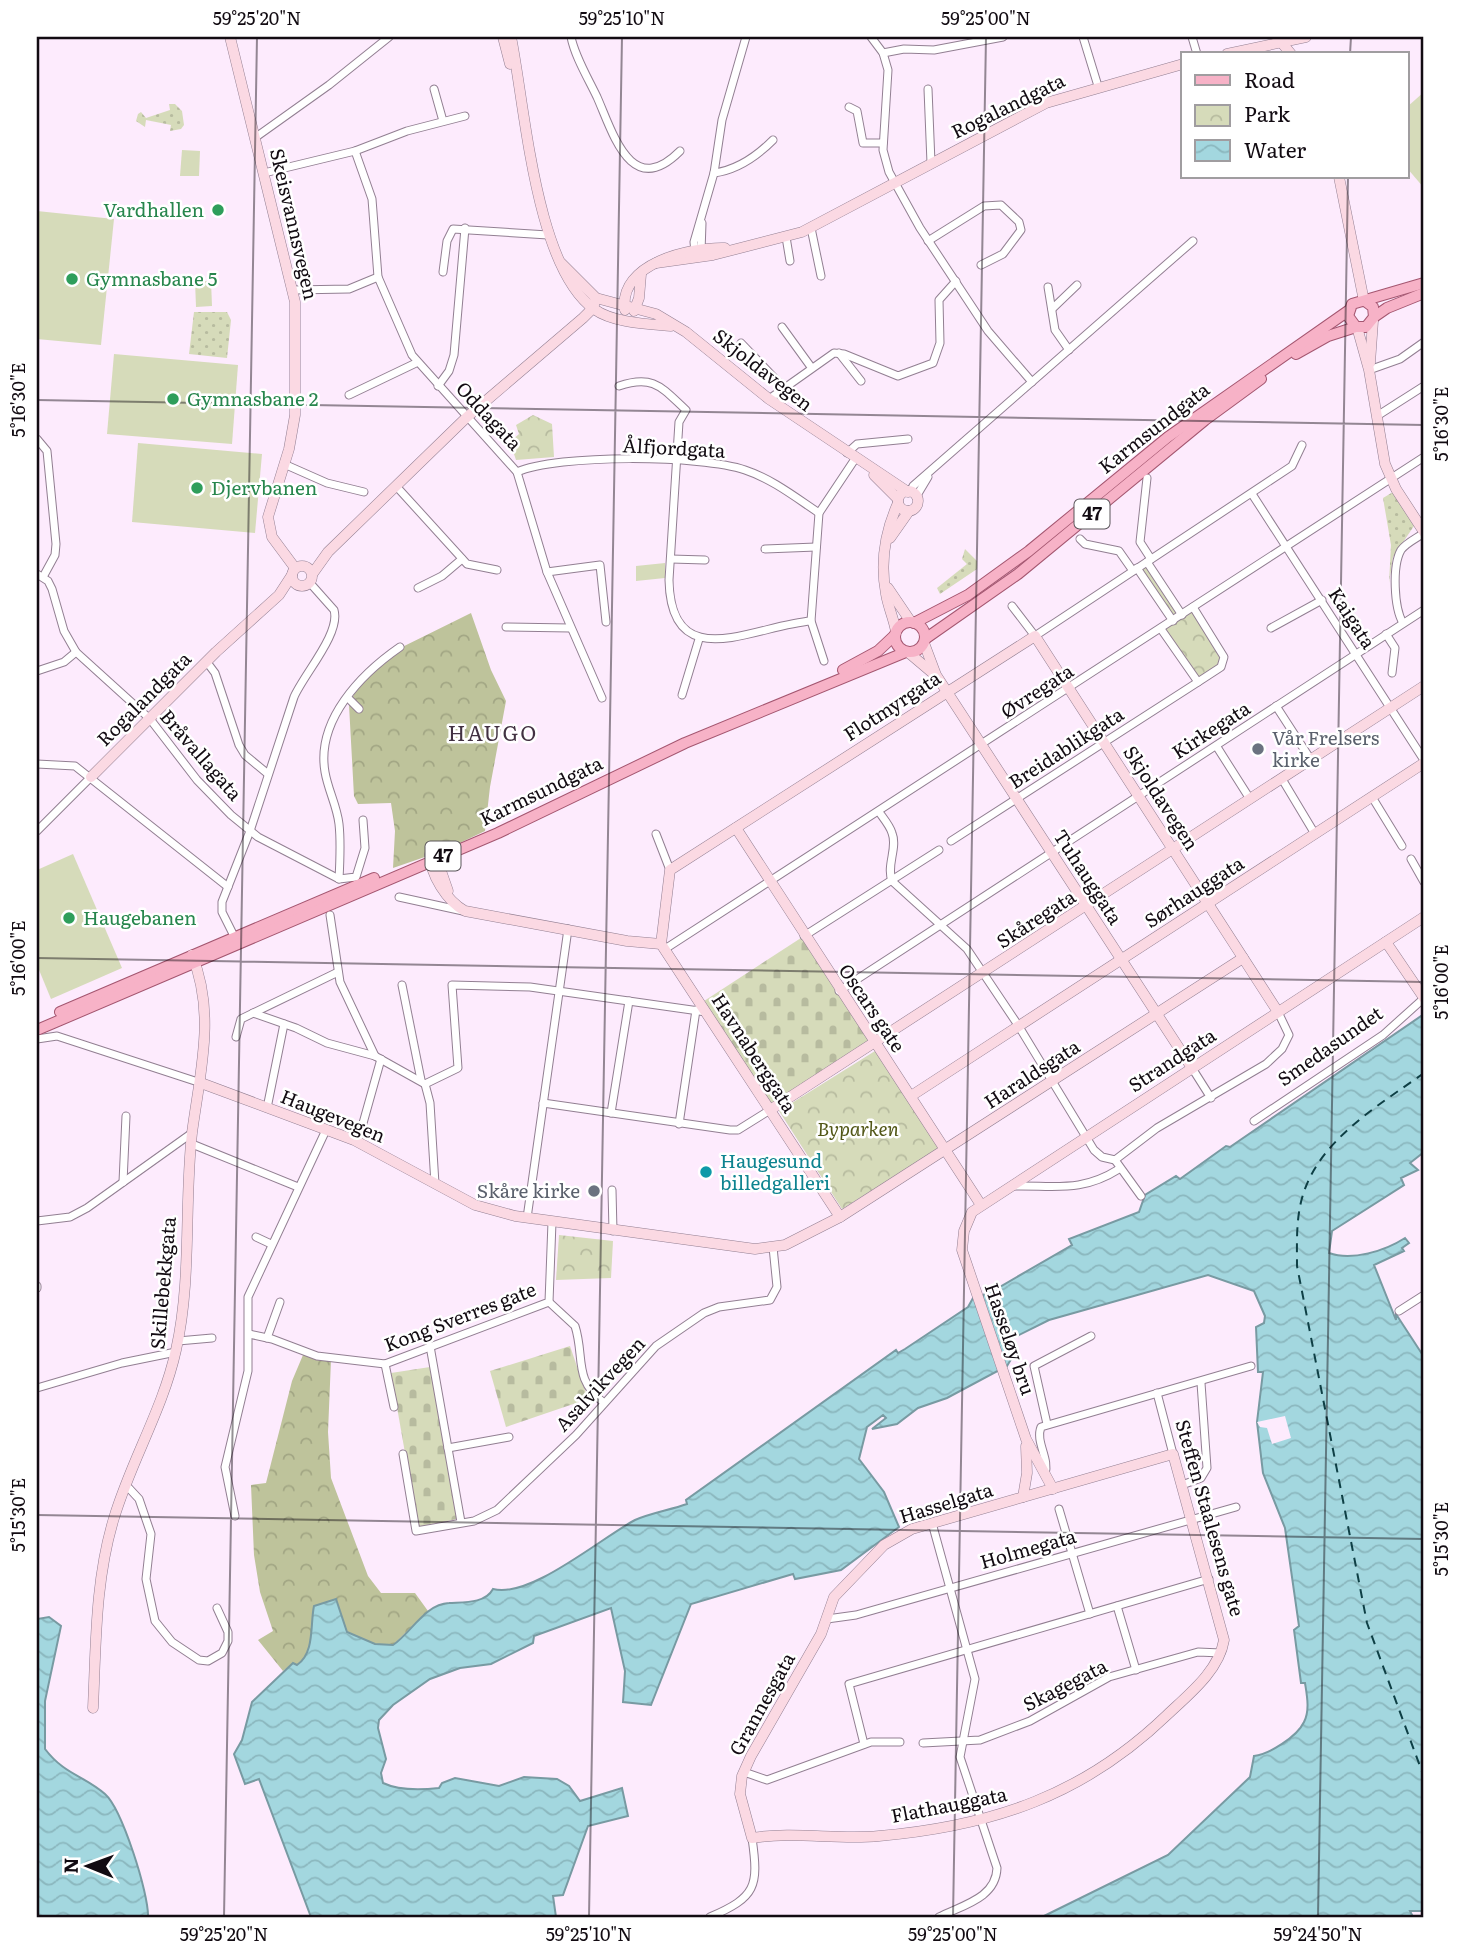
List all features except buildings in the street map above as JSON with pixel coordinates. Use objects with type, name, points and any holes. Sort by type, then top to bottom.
[{"type":"main road","name":"47","points":[[1350,307],[1424,283]]},
{"type":"main road","name":"47","points":[[1357,327],[1366,327],[1387,308],[1424,293]]},
{"type":"main road","points":[[1365,301],[1373,307],[1373,319]]},
{"type":"main road","points":[[1350,307],[1349,321],[1357,327]]},
{"type":"main road","name":"Karmsundgata","points":[[912,623],[968,595],[1029,551],[1177,431],[1350,307]]},
{"type":"main road","name":"Karmsundgata","points":[[925,641],[1018,574],[1205,420],[1271,372],[1308,346],[1357,327]]},
{"type":"main road","name":"47","points":[[896,633],[904,624],[912,623]]},
{"type":"main road","points":[[912,623],[923,629],[925,641]]},
{"type":"main road","points":[[896,633],[899,647],[907,652]]},
{"type":"main road","name":"Karmsundgata","points":[[37,1030],[194,958],[234,936],[431,859],[664,746],[851,666],[878,651],[896,633]]},
{"type":"main road","name":"47","points":[[907,652],[920,649],[925,641]]},
{"type":"main road","name":"Karmsundgata","points":[[37,1022],[431,859],[685,743],[907,652]]},
{"type":"street","name":"Skeisvannsvegen","points":[[230,37],[293,290],[296,395],[285,464],[268,517],[272,537],[293,572],[294,583],[308,577]]},
{"type":"street","points":[[256,137],[329,85],[389,37]]},
{"type":"street","name":"Skjoldavegen","points":[[503,37],[519,91]]},
{"type":"street","name":"Skjoldavegen","points":[[511,37],[548,235],[561,263],[592,303],[627,320],[675,326]]},
{"type":"street","points":[[571,37],[623,156],[645,168],[662,164],[680,151]]},
{"type":"street","points":[[699,252],[702,219],[714,173],[722,120],[746,37]]},
{"type":"street","points":[[872,37],[883,53],[889,85],[883,157],[895,183],[928,242],[988,331],[1032,382]]},
{"type":"street","points":[[883,53],[904,49],[934,50],[1003,37]]},
{"type":"street","points":[[1083,37],[1098,86]]},
{"type":"street","points":[[1234,52],[1279,40],[1306,37]]},
{"type":"street","name":"Rogalandgata","points":[[624,306],[627,290],[641,274],[656,263],[699,252],[786,237],[811,228],[1046,103],[1181,65]]},
{"type":"street","points":[[434,89],[443,121]]},
{"type":"street","name":"Rogalandgata","points":[[928,89],[931,163]]},
{"type":"street","points":[[849,107],[857,111],[863,143],[883,144]]},
{"type":"street","points":[[264,173],[355,152],[465,116]]},
{"type":"street","points":[[714,173],[726,171],[760,154],[773,140]]},
{"type":"street","name":"Oddagata","points":[[355,152],[372,199],[378,277],[416,363],[516,472],[547,572],[602,698]]},
{"type":"street","points":[[1339,178],[1355,285],[1350,307]]},
{"type":"street","points":[[928,242],[984,206],[1001,205],[1019,222],[1021,230],[1003,254],[981,265]]},
{"type":"street","points":[[438,386],[449,371],[454,355],[465,228]]},
{"type":"street","points":[[811,228],[821,276]]},
{"type":"street","points":[[443,272],[453,229],[548,235]]},
{"type":"street","points":[[786,237],[790,261]]},
{"type":"street","points":[[896,633],[885,583],[886,533],[898,501],[911,494],[1032,382],[1194,241]]},
{"type":"street","points":[[1351,247],[1365,301]]},
{"type":"street","points":[[627,320],[636,308],[641,274]]},
{"type":"street","points":[[293,290],[349,289],[378,277]]},
{"type":"street","points":[[769,399],[829,355],[839,353],[891,375],[904,375],[928,366],[936,359],[940,343],[939,300],[956,281]]},
{"type":"street","points":[[1052,309],[1077,285]]},
{"type":"street","points":[[1048,287],[1058,336],[1069,350]]},
{"type":"street","points":[[308,577],[328,552],[467,417],[569,327],[592,303]]},
{"type":"street","name":"Skjoldavegen","points":[[592,303],[636,308],[656,314],[769,399],[911,494]]},
{"type":"street","points":[[624,306],[627,320]]},
{"type":"street","points":[[1369,370],[1373,319]]},
{"type":"street","points":[[782,327],[811,367]]},
{"type":"street","points":[[1357,327],[1369,370],[1390,479],[1424,532],[1404,547],[1399,555],[1395,593],[1398,615],[1403,623]]},
{"type":"street","points":[[1369,370],[1400,359],[1424,342]]},
{"type":"street","points":[[741,343],[784,388]]},
{"type":"street","points":[[839,353],[861,380]]},
{"type":"street","points":[[349,395],[416,363]]},
{"type":"street","points":[[619,386],[642,380],[652,381],[686,410],[680,422],[671,559],[672,605],[683,626],[699,639],[719,640],[811,621]]},
{"type":"street","points":[[1377,415],[1424,386]]},
{"type":"street","points":[[37,439],[47,451],[56,544],[54,555],[40,576]]},
{"type":"street","points":[[824,661],[811,621],[819,513],[856,459],[858,444],[908,439]]},
{"type":"street","name":"Flotmyrgata","points":[[670,870],[1252,494],[1292,466],[1302,445]]},
{"type":"street","name":"Øvregata","points":[[663,946],[771,882],[983,746],[1424,457]]},
{"type":"street","name":"Skjoldavegen","points":[[856,459],[898,501],[902,510],[909,511]]},
{"type":"street","name":"Ålfjordgata","points":[[516,472],[555,462],[677,460],[715,463],[746,470],[819,513]]},
{"type":"street","points":[[285,464],[327,484],[364,492]]},
{"type":"street","points":[[1147,478],[1140,541],[1182,615]]},
{"type":"street","points":[[396,486],[462,559],[474,568],[497,570]]},
{"type":"street","points":[[886,544],[909,511],[916,506],[911,494]]},
{"type":"street","name":"Kaigata","points":[[1252,494],[1424,761]]},
{"type":"street","points":[[1080,539],[1085,544],[1119,551],[1173,621]]},
{"type":"street","points":[[765,550],[816,547]]},
{"type":"street","points":[[418,588],[442,576],[462,559]]},
{"type":"street","points":[[671,559],[705,560]]},
{"type":"street","points":[[547,572],[600,565],[606,622]]},
{"type":"street","points":[[234,936],[222,912],[228,887],[303,677],[334,629],[334,610],[308,577],[293,572]]},
{"type":"street","name":"Rogalandgata","points":[[279,595],[293,572]]},
{"type":"street","name":"Bråvallagata","points":[[40,576],[52,589],[64,631],[76,652],[150,719],[197,780],[250,831],[340,879]]},
{"type":"street","name":"Rogalandgata","points":[[37,831],[206,661],[279,595],[308,577]]},
{"type":"street","points":[[885,583],[912,623]]},
{"type":"street","points":[[1271,628],[1322,600]]},
{"type":"street","name":"Skjoldavegen","points":[[1012,606],[1070,688],[1278,1012]]},
{"type":"street","name":"Breidablikgata","points":[[951,841],[1221,667],[1224,657],[1194,607]]},
{"type":"street","name":"Kirkegata","points":[[839,991],[1424,610]]},
{"type":"street","points":[[506,627],[570,628]]},
{"type":"street","points":[[1161,629],[1198,682]]},
{"type":"street","points":[[1387,634],[1395,648],[1392,673]]},
{"type":"street","points":[[682,695],[699,639]]},
{"type":"street","name":"Tuhauggata","points":[[925,641],[936,675],[1211,1098]]},
{"type":"street","points":[[363,820],[365,848],[356,877],[340,879],[339,822],[324,760],[333,717],[377,664],[400,647]]},
{"type":"street","points":[[37,671],[64,662],[76,652]]},
{"type":"street","name":"Tuhauggata","points":[[907,652],[936,675]]},
{"type":"street","points":[[206,661],[215,673],[224,710],[239,745],[245,755],[268,774]]},
{"type":"street","name":"Skåregata","points":[[770,1110],[876,1044],[1424,686]]},
{"type":"street","points":[[348,698],[359,709]]},
{"type":"street","points":[[1276,706],[1311,760]]},
{"type":"street","points":[[1217,747],[1250,799]]},
{"type":"street","name":"Sørhauggata","points":[[911,1096],[1424,761]]},
{"type":"street","points":[[37,764],[68,763],[91,777],[228,887]]},
{"type":"street","points":[[1282,779],[1315,834]]},
{"type":"street","points":[[1372,797],[1402,846]]},
{"type":"street","points":[[879,812],[892,831],[894,839],[889,869],[892,881],[939,927],[967,949],[1099,1155],[1115,1160],[1141,1196]]},
{"type":"street","name":"Oscars gate","points":[[736,828],[839,991],[981,1205]]},
{"type":"street","points":[[399,897],[663,946],[670,870],[656,834]]},
{"type":"street","points":[[804,936],[939,849]]},
{"type":"street","points":[[431,859],[450,898],[465,911]]},
{"type":"street","points":[[1411,859],[1424,882]]},
{"type":"street","points":[[330,915],[344,995],[378,1057],[358,1141]]},
{"type":"street","name":"Strandgata","points":[[962,1250],[968,1220],[981,1205],[1424,917]]},
{"type":"street","points":[[527,1218],[568,929]]},
{"type":"street","points":[[1386,942],[1424,999]]},
{"type":"street","name":"Havnaberggata","points":[[663,946],[701,1011],[840,1217]]},
{"type":"street","name":"Skillebekkgata","points":[[95,1707],[95,1646],[102,1571],[114,1519],[163,1397],[177,1347],[192,1133],[201,1083],[205,1013],[194,958]]},
{"type":"street","name":"Haraldsgata","points":[[840,1217],[947,1151],[1242,958]]},
{"type":"street","points":[[236,1037],[241,1019],[338,972]]},
{"type":"street","points":[[402,985],[430,1103],[435,1184]]},
{"type":"street","points":[[423,1082],[457,1068],[452,985],[518,986],[701,1011],[679,1124]]},
{"type":"street","name":"Smedasundet","points":[[1254,1121],[1383,1035],[1424,999]]},
{"type":"street","points":[[611,1113],[629,1001]]},
{"type":"street","points":[[1115,1160],[1157,1128],[1266,1064],[1282,1049],[1289,1029],[1278,1012]]},
{"type":"street","points":[[253,1013],[327,1043],[378,1057],[423,1082]]},
{"type":"street","points":[[267,1108],[284,1024]]},
{"type":"street","name":"Haugevegen","points":[[37,1039],[57,1036],[201,1083],[358,1141],[482,1208],[527,1218],[736,1248],[773,1247],[805,1238],[840,1217]]},
{"type":"street","points":[[543,1104],[738,1130],[770,1110]]},
{"type":"street","points":[[123,1182],[126,1116]]},
{"type":"street","points":[[235,1516],[225,1467],[248,1371],[248,1297],[326,1130]]},
{"type":"street","points":[[37,1221],[70,1216],[192,1133]]},
{"type":"street","points":[[171,1148],[192,1147],[298,1187]]},
{"type":"street","points":[[1011,1186],[1081,1187],[1102,1181],[1119,1169]]},
{"type":"street","points":[[612,1190],[614,1231]]},
{"type":"street","name":"Kong Sverres gate","points":[[249,1334],[317,1356],[385,1364],[549,1302],[552,1222]]},
{"type":"street","points":[[256,1237],[271,1244]]},
{"type":"street","name":"Asalvikvegen","points":[[403,1454],[416,1531],[474,1521],[497,1510],[576,1435],[656,1346],[704,1313],[719,1307],[770,1300],[777,1287],[773,1247]]},
{"type":"street","name":"Hasseløy bru","points":[[962,1250],[1026,1439]]},
{"type":"street","points":[[1399,1311],[1424,1294]]},
{"type":"street","points":[[267,1338],[280,1302]]},
{"type":"street","points":[[549,1302],[575,1326],[579,1361],[586,1385],[603,1402]]},
{"type":"street","points":[[1047,1424],[1034,1366],[1091,1336]]},
{"type":"street","points":[[37,1388],[212,1338]]},
{"type":"street","points":[[430,1346],[461,1522]]},
{"type":"street","points":[[385,1364],[394,1407]]},
{"type":"street","points":[[1045,1476],[1048,1464],[1039,1434],[1041,1427],[1201,1383],[1251,1366]]},
{"type":"street","points":[[1182,1485],[1201,1478],[1207,1468],[1201,1383]]},
{"type":"street","name":"Steffen Staalesens gate","points":[[1157,1393],[1224,1634],[1221,1653]]},
{"type":"street","points":[[448,1448],[509,1437]]},
{"type":"street","points":[[1026,1439],[1053,1489]]},
{"type":"street","name":"Hasselgata","points":[[1023,1497],[1027,1473],[1026,1439]]},
{"type":"street","name":"Hasselgata","points":[[813,1649],[834,1597],[872,1555],[898,1535],[1173,1454]]},
{"type":"street","points":[[126,1485],[139,1499],[151,1534],[146,1579],[155,1621],[172,1642],[199,1660],[208,1661],[222,1653],[228,1641],[228,1632],[217,1608]]},
{"type":"street","name":"Holmegata","points":[[827,1619],[856,1615],[1236,1507]]},
{"type":"street","points":[[1059,1509],[1090,1614]]},
{"type":"street","points":[[932,1523],[968,1650],[976,1689],[960,1757],[996,1858],[995,1882],[987,1894],[939,1917]]},
{"type":"street","points":[[864,1744],[849,1684],[1209,1579]]},
{"type":"street","points":[[1117,1606],[1136,1670]]},
{"type":"street","name":"Grannesgata","points":[[710,1917],[743,1902],[749,1895],[755,1877],[752,1838],[740,1794],[744,1772],[813,1649]]},
{"type":"street","name":"Skagegata","points":[[923,1743],[962,1742],[1004,1732],[1094,1683],[1198,1652],[1221,1653]]},
{"type":"street","name":"Flathauggata","points":[[752,1838],[782,1835],[833,1838],[880,1836],[983,1820],[1045,1799],[1120,1757],[1183,1699],[1210,1671],[1221,1653]]},
{"type":"street","points":[[744,1772],[767,1780],[864,1744],[900,1742]]},
{"type":"green space","points":[[1424,92],[1424,188],[1408,169],[1408,106]]},
{"type":"green space","points":[[169,104],[175,104],[182,111],[184,125],[181,129],[170,131],[171,125],[146,120],[145,127],[136,121],[141,112],[146,118],[170,110]]},
{"type":"green space","points":[[182,150],[200,151],[199,176],[180,176]]},
{"type":"green space","name":"Gymnasbane 5","points":[[37,211],[114,219],[101,345],[37,339]]},
{"type":"green space","points":[[195,281],[211,281],[212,306],[196,307]]},
{"type":"green space","points":[[194,312],[227,312],[231,320],[227,358],[189,354]]},
{"type":"green space","name":"Gymnasbane 2","points":[[114,354],[238,365],[232,444],[107,434]]},
{"type":"green space","points":[[533,415],[552,424],[554,457],[516,460],[510,442],[519,434],[516,425]]},
{"type":"green space","name":"Djervbanen","points":[[138,443],[262,454],[255,533],[132,522]]},
{"type":"green space","points":[[1393,492],[1414,526],[1393,557],[1389,583],[1391,545],[1383,498]]},
{"type":"green space","points":[[965,549],[977,561],[977,569],[940,594],[937,588],[967,564],[962,559]]},
{"type":"green space","points":[[1147,562],[1182,615],[1193,607],[1223,653],[1223,664],[1198,682],[1161,629],[1173,621],[1137,568]]},
{"type":"green space","points":[[665,563],[665,578],[636,581],[636,566]]},
{"type":"green space","points":[[471,613],[491,670],[506,701],[485,831],[445,850],[393,868],[395,831],[391,803],[358,804],[354,796],[349,705],[363,675],[382,657]]},
{"type":"green space","name":"Haugebanen","points":[[73,854],[122,968],[51,999],[37,965],[37,870]]},
{"type":"green space","points":[[804,936],[876,1044],[770,1110],[701,1003]]},
{"type":"green space","name":"Byparken","points":[[875,1051],[941,1148],[842,1209],[779,1111]]},
{"type":"green space","points":[[559,1235],[613,1241],[611,1278],[556,1280]]},
{"type":"green space","points":[[570,1346],[588,1399],[506,1427],[490,1371]]},
{"type":"green space","points":[[303,1355],[331,1360],[328,1432],[331,1478],[368,1576],[381,1593],[415,1593],[428,1611],[393,1645],[375,1644],[347,1632],[336,1599],[315,1606],[307,1653],[297,1665],[292,1664],[283,1671],[258,1640],[273,1631],[260,1592],[254,1555],[251,1485],[266,1483],[292,1381]]},
{"type":"green space","points":[[430,1367],[457,1519],[418,1527],[391,1373]]},
{"type":"water","points":[[1424,1014],[1424,1152],[1410,1163],[1418,1170],[1401,1178],[1404,1185],[1332,1231],[1329,1253],[1358,1255],[1378,1251],[1405,1238],[1409,1243],[1402,1248],[1404,1251],[1374,1265],[1396,1320],[1396,1314],[1424,1357],[1424,1911],[1410,1911],[1413,1917],[1042,1917],[1168,1855],[1250,1777],[1254,1756],[1289,1739],[1306,1717],[1305,1683],[1301,1683],[1294,1630],[1299,1626],[1285,1528],[1263,1473],[1257,1422],[1263,1372],[1258,1372],[1256,1327],[1264,1323],[1265,1316],[1254,1291],[1208,1275],[1049,1320],[1007,1341],[1013,1356],[1007,1366],[947,1398],[918,1408],[897,1424],[872,1429],[886,1418],[883,1415],[867,1427],[859,1459],[884,1492],[899,1527],[841,1570],[795,1579],[793,1574],[691,1604],[651,1705],[623,1702],[625,1671],[611,1608],[534,1636],[533,1643],[491,1664],[460,1668],[430,1679],[393,1705],[379,1720],[378,1728],[386,1759],[381,1773],[383,1783],[390,1786],[411,1789],[439,1788],[442,1783],[455,1778],[499,1786],[524,1777],[557,1779],[569,1786],[580,1801],[622,1788],[628,1816],[588,1826],[563,1895],[553,1896],[556,1917],[311,1917],[259,1779],[245,1784],[234,1754],[242,1740],[252,1702],[293,1663],[297,1665],[303,1660],[307,1653],[314,1606],[336,1599],[347,1632],[375,1644],[393,1645],[433,1608],[449,1603],[479,1600],[493,1589],[508,1590],[526,1585],[565,1565],[635,1520],[687,1504],[686,1500],[896,1350],[898,1353],[905,1349],[968,1307],[973,1298],[979,1301],[989,1288],[991,1292],[1072,1245],[1069,1239],[1139,1212],[1145,1195],[1176,1176],[1180,1179],[1226,1146],[1230,1147]]},
{"type":"water","points":[[49,1617],[61,1626],[45,1701],[45,1749],[67,1770],[105,1794],[112,1803],[133,1852],[144,1890],[148,1917],[37,1917],[37,1619]]},
{"type":"pier","points":[[1285,1416],[1291,1438],[1272,1444],[1267,1428],[1260,1427],[1257,1422]]},
{"type":"ferry route","points":[[1424,1073],[1350,1127],[1320,1161],[1308,1181],[1301,1202],[1297,1250],[1297,1266],[1367,1623],[1424,1777]]},
{"type":"place","name":"Vardhallen","points":[[218,210]]},
{"type":"place","name":"Gymnasbane 5","points":[[72,279]]},
{"type":"place","name":"Gymnasbane 2","points":[[173,399]]},
{"type":"place","name":"Djervbanen","points":[[197,488]]},
{"type":"place","name":"Vår Frelsers kirke","points":[[1258,749]]},
{"type":"place","name":"Haugebanen","points":[[69,918]]},
{"type":"place","name":"Haugesund billedgalleri","points":[[706,1172]]},
{"type":"place","name":"Skåre kirke","points":[[594,1191]]},
{"type":"district","name":"HAUGO","points":[[493,734]]}]
